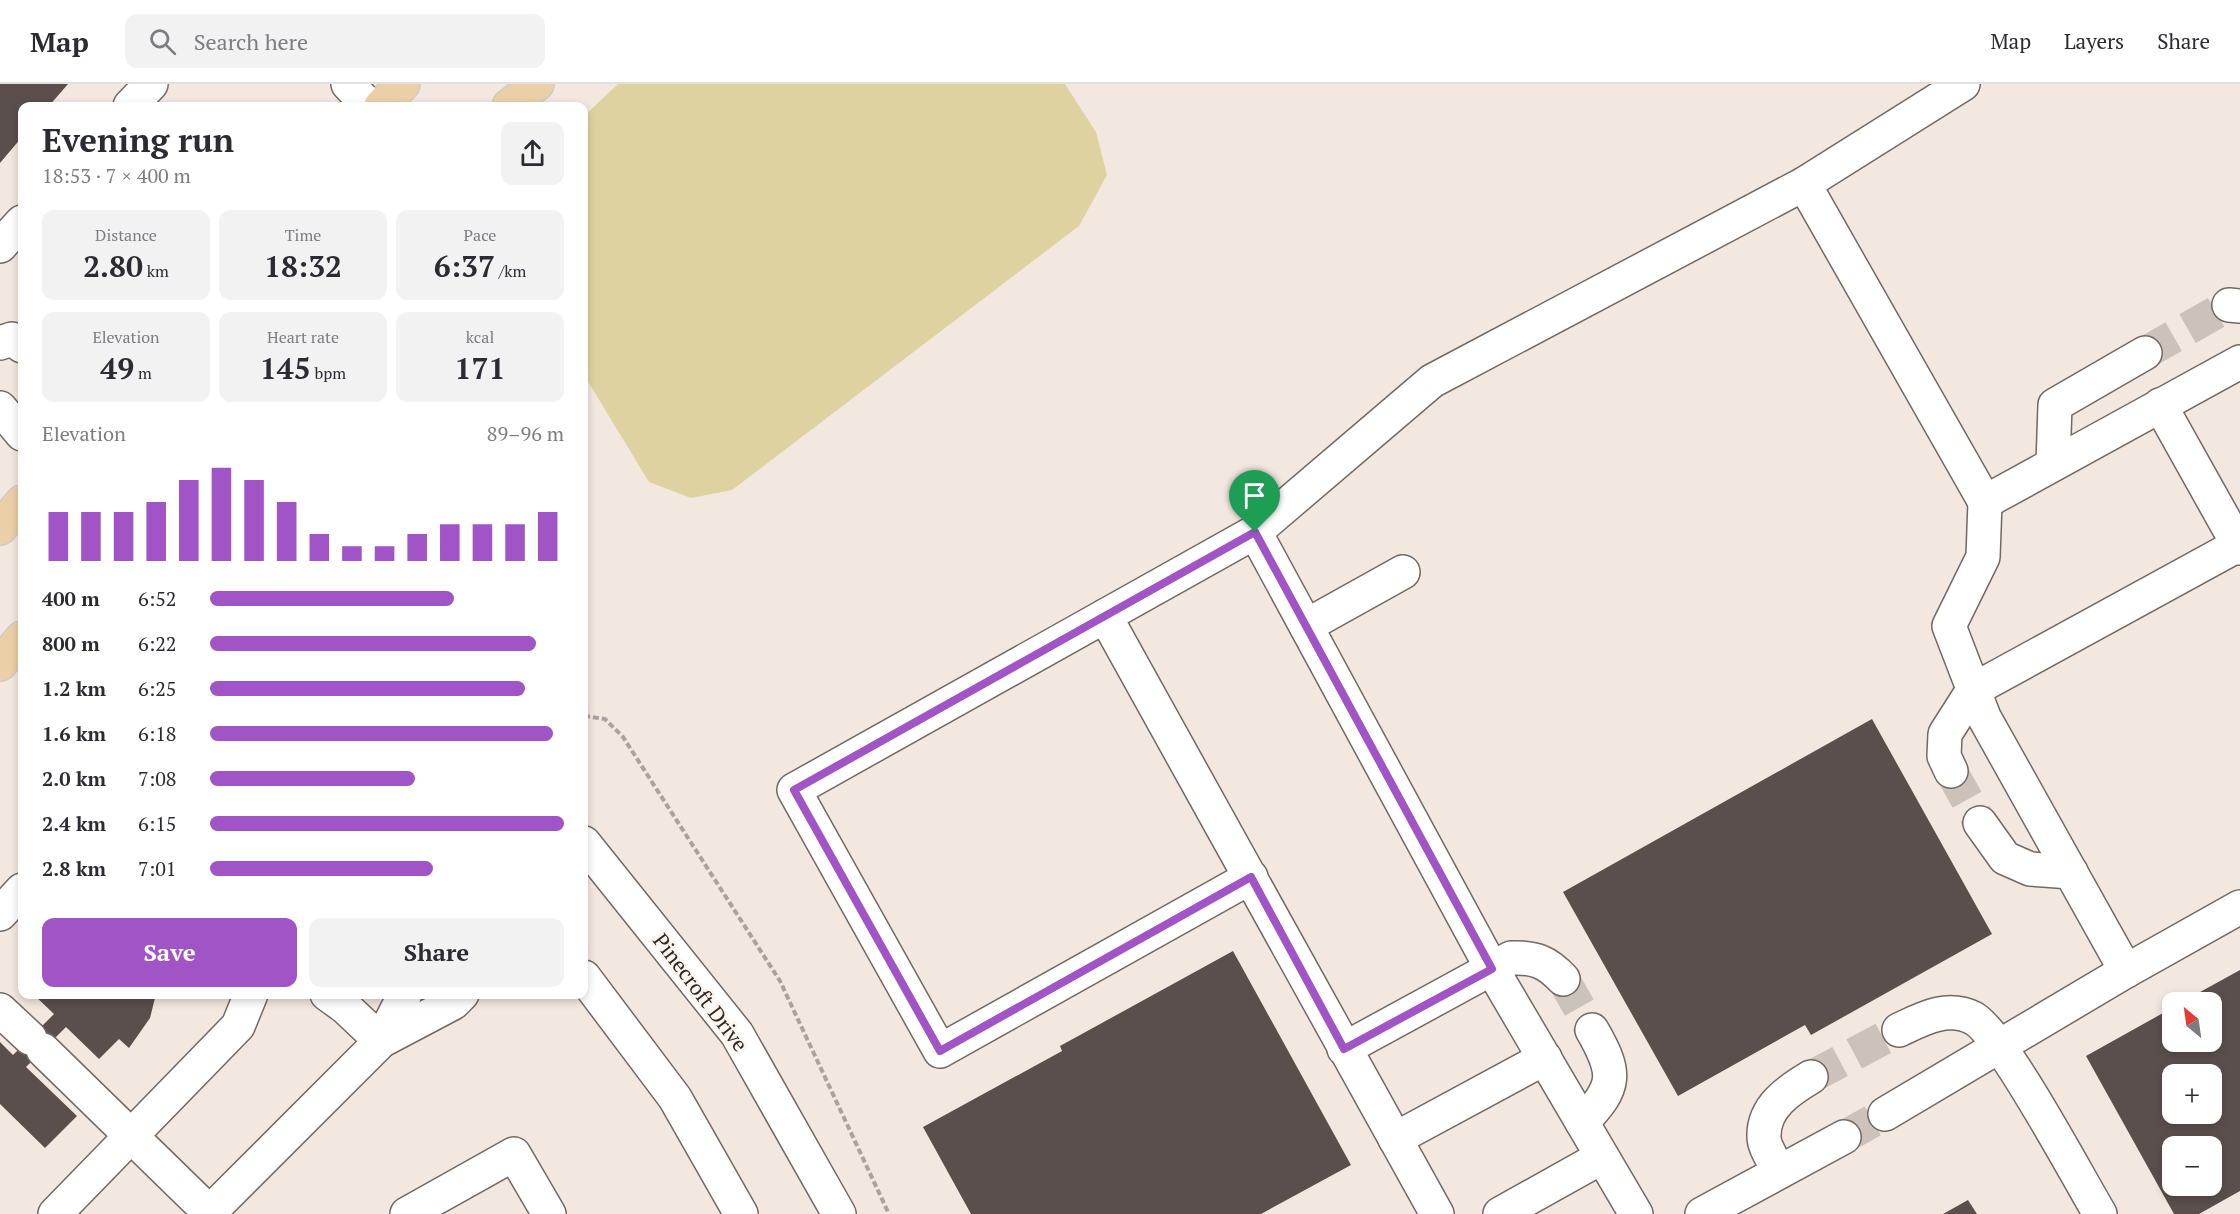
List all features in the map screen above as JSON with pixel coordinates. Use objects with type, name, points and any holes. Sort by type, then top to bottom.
[{"type":"main road","points":[[385,102],[403,84]]},
{"type":"main road","points":[[514,102],[537,84]]},
{"type":"main road","points":[[0,528],[18,507]]},
{"type":"main road","points":[[0,664],[18,643]]},
{"type":"street","points":[[134,102],[151,84]]},
{"type":"street","points":[[348,84],[365,102]]},
{"type":"street","points":[[1251,877],[940,1051],[794,790],[1255,532],[1432,381],[1804,184],[1963,84]]},
{"type":"street","points":[[1804,184],[1985,502],[1983,557],[1949,626],[1984,717],[2126,971]]},
{"type":"street","points":[[0,246],[18,226]]},
{"type":"street","points":[[0,343],[12,339],[18,343]]},
{"type":"street","points":[[2053,464],[2055,405],[2145,353]]},
{"type":"street","points":[[1985,502],[2240,362]]},
{"type":"street","points":[[1951,771],[1944,756],[1945,734],[1973,690],[2239,546],[2160,405]]},
{"type":"street","points":[[0,408],[18,430]]},
{"type":"street","points":[[1255,532],[1492,969],[1636,1214]]},
{"type":"street","points":[[1306,626],[1403,572]]},
{"type":"street","points":[[1105,616],[1437,1214]]},
{"type":"street","points":[[1980,823],[2005,858],[2030,868],[2071,872]]},
{"type":"street","name":"Pinecroft Drive","points":[[588,857],[594,879],[737,1035],[839,1214]]},
{"type":"street","points":[[0,914],[18,894]]},
{"type":"street","points":[[1885,1114],[2126,971],[2240,907]]},
{"type":"street","points":[[1344,1049],[1511,958],[1532,957],[1550,965],[1563,979]]},
{"type":"street","points":[[588,982],[675,1098],[741,1214]]},
{"type":"street","points":[[55,1214],[238,1026],[249,999]]},
{"type":"street","points":[[334,999],[345,1006],[381,1041]]},
{"type":"street","points":[[381,1041],[402,999]]},
{"type":"street","points":[[0,1010],[209,1213],[381,1041],[457,999]]},
{"type":"street","points":[[1899,1030],[1929,1015],[1952,1013],[1974,1018],[2000,1045],[2100,1214]]},
{"type":"street","points":[[1582,1122],[1602,1102],[1610,1083],[1607,1057],[1592,1030]]},
{"type":"street","points":[[1395,1139],[1545,1058]]},
{"type":"street","points":[[1779,1172],[1764,1138],[1768,1116],[1784,1093],[1811,1077]]},
{"type":"street","points":[[1702,1214],[1844,1137]]},
{"type":"street","points":[[407,1214],[514,1154],[549,1214]]},
{"type":"street","points":[[1500,1214],[1602,1157]]},
{"type":"path","points":[[588,717],[605,719],[623,737],[780,981],[889,1214]]},
{"type":"shaded area","points":[[618,84],[1065,84],[1096,132],[1107,175],[1079,226],[732,490],[691,498],[649,482],[588,382],[588,112]]},
{"type":"building","points":[[0,84],[68,84],[52,102],[18,102],[18,142],[0,163]]},
{"type":"building","points":[[1872,719],[1992,934],[1811,1035],[1805,1025],[1678,1096],[1563,892]]},
{"type":"building","points":[[1233,951],[1351,1165],[1261,1214],[971,1214],[923,1127],[1062,1051],[1060,1046]]},
{"type":"building","points":[[2240,970],[2240,1191],[2199,1214],[2174,1214],[2164,1196],[2222,1196],[2222,1136],[2162,1136],[2162,1192],[2086,1056],[2162,1014],[2162,1052],[2222,1052],[2222,992],[2200,992]]},
{"type":"building","points":[[38,999],[155,999],[150,1018],[129,1048],[119,1039],[99,1059],[66,1027],[26,1067],[77,1116],[45,1148],[0,1104],[0,1042],[13,1055],[54,1014]]},
{"type":"building","points":[[1968,1200],[1977,1214],[1943,1214]]},
{"type":"tunnel","points":[[2145,353],[2229,305]]},
{"type":"tunnel","points":[[1951,771],[1980,823]]},
{"type":"tunnel","points":[[1563,979],[1592,1030]]},
{"type":"tunnel","points":[[1811,1077],[1899,1030]]},
{"type":"tunnel","points":[[1844,1137],[1885,1114]]},
{"type":"route","points":[[1255,532],[1492,969],[1344,1049],[1251,877],[940,1051],[794,790],[1255,532]]}]
